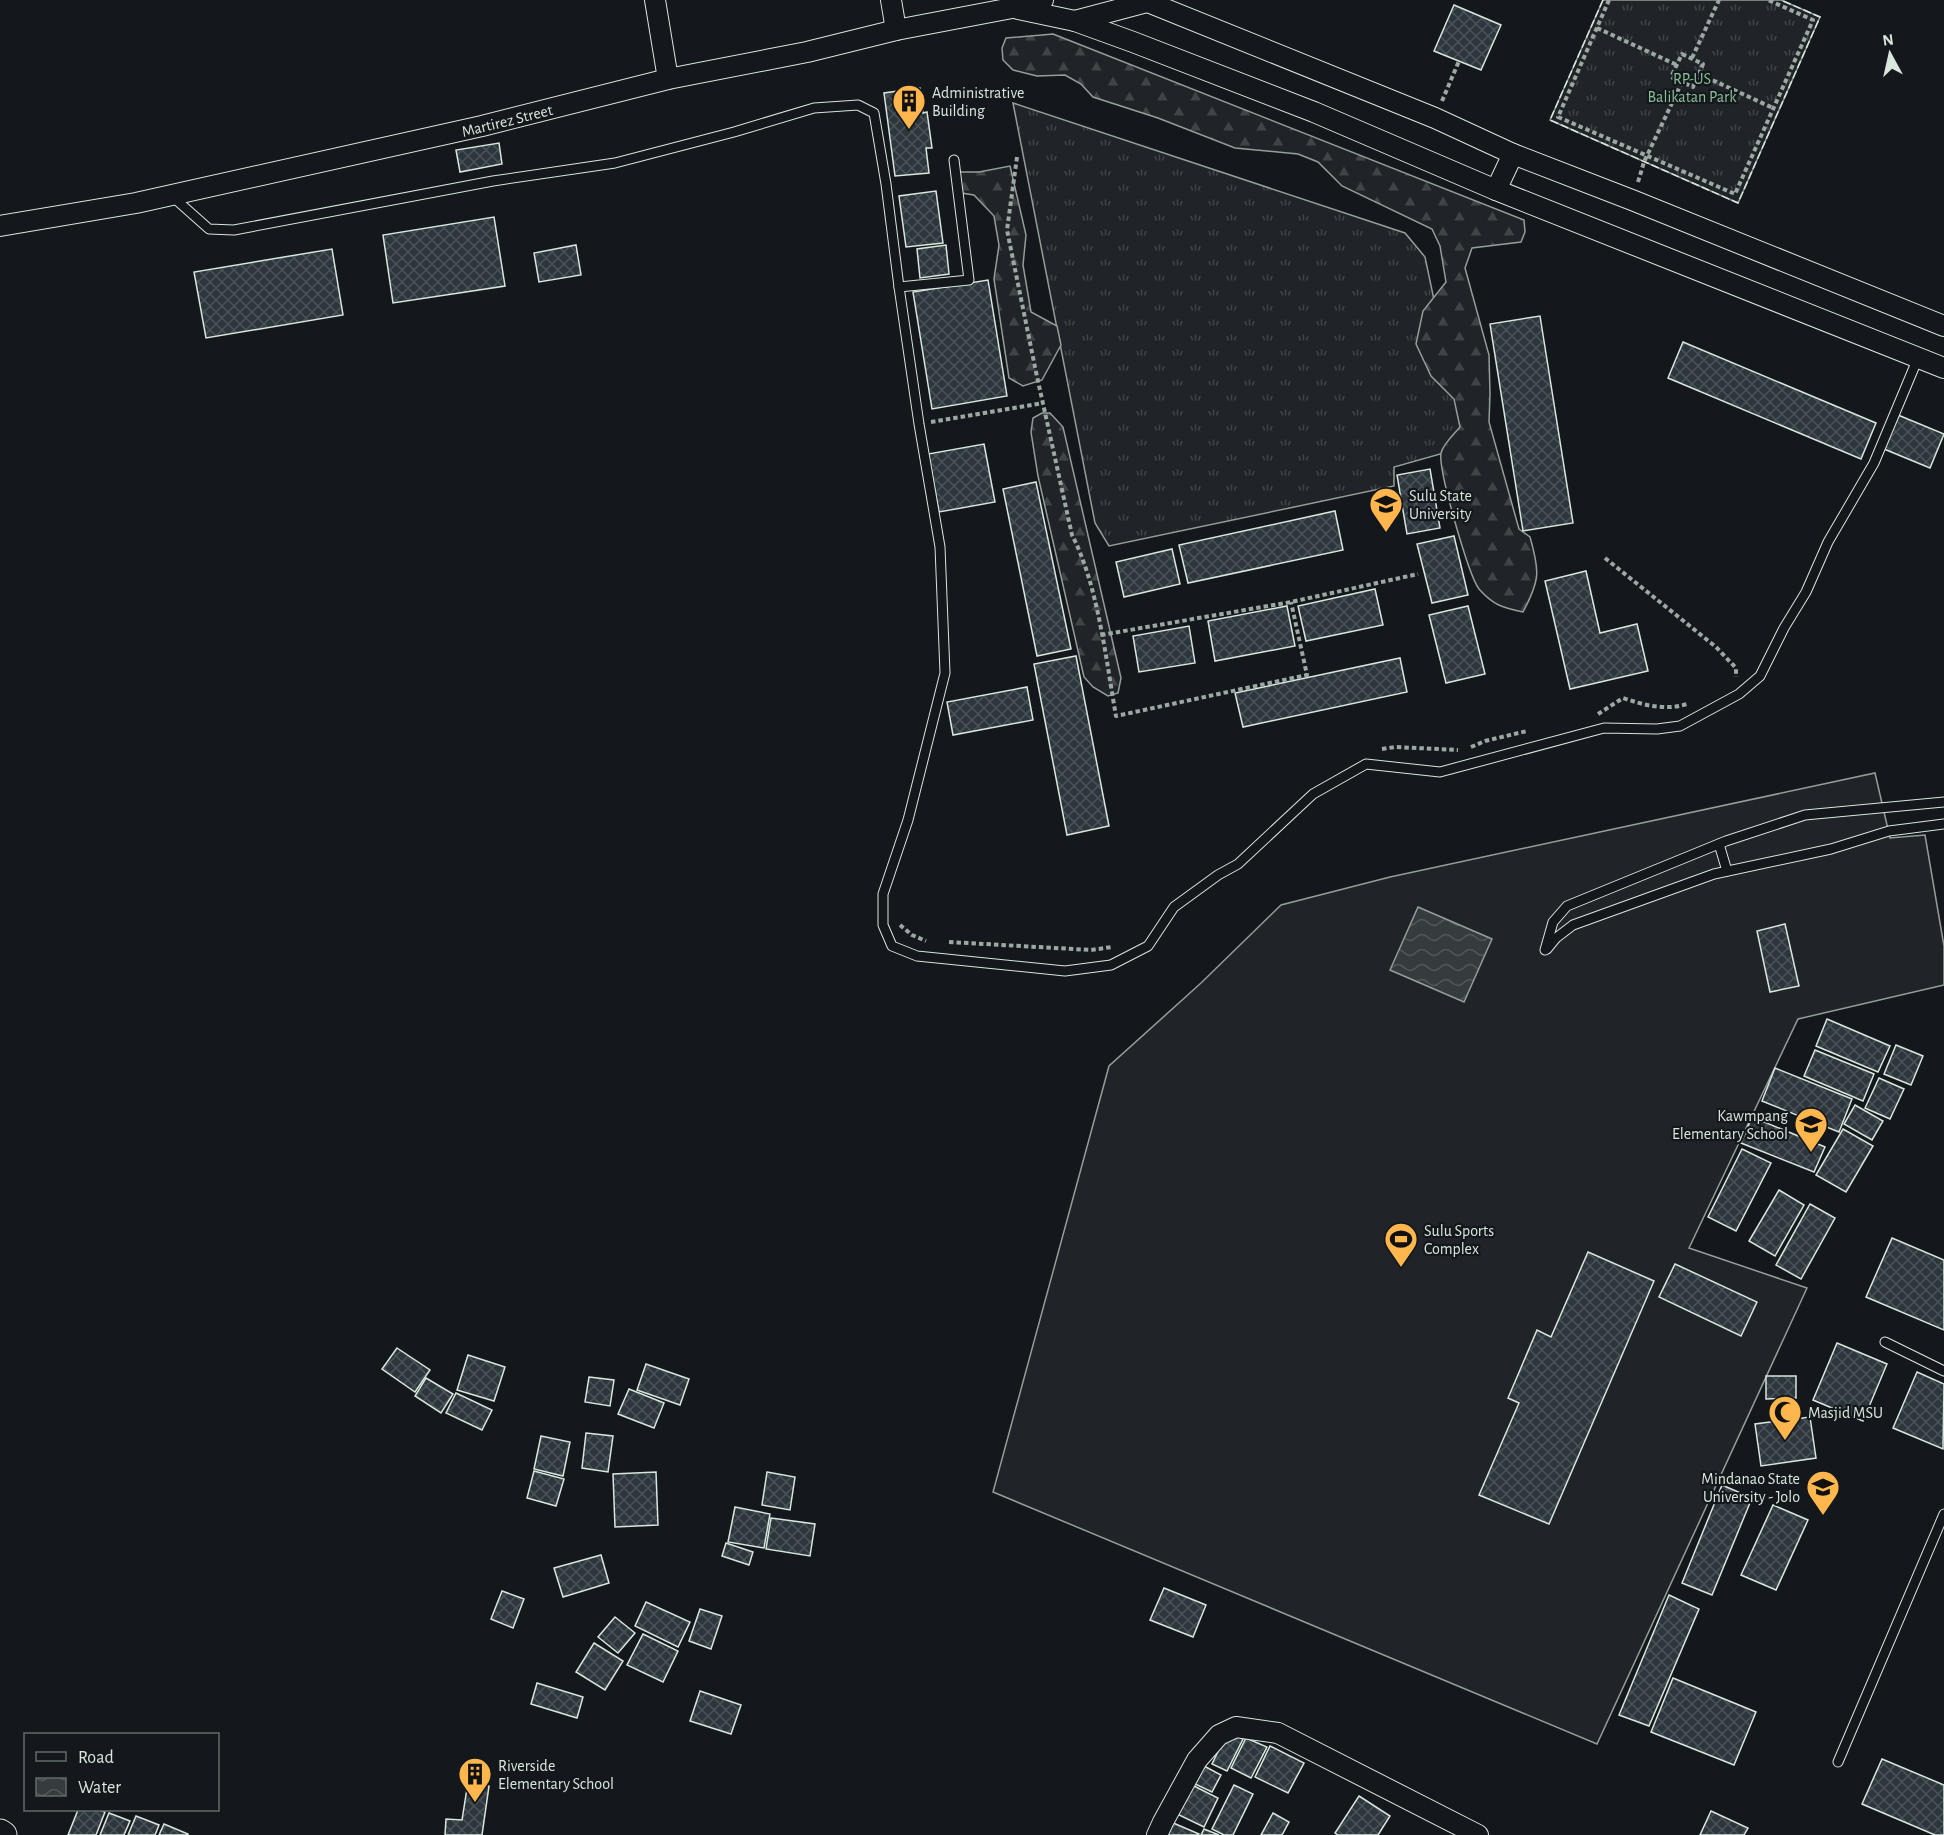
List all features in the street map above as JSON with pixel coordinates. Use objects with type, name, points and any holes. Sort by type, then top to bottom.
[{"type":"street","points":[[655,0],[668,79]]},
{"type":"street","points":[[891,0],[896,30]]},
{"type":"street","name":"Martirez Street","points":[[0,226],[136,203],[482,126],[668,79],[807,52],[896,30],[1043,0]]},
{"type":"street","points":[[1075,21],[1148,0],[1435,118],[1513,154],[1944,326]]},
{"type":"street","points":[[1012,8],[1075,21],[1314,112],[1496,190],[1944,369]]},
{"type":"street","points":[[1496,190],[1513,154]]},
{"type":"street","points":[[1157,1835],[1197,1760],[1219,1735],[1236,1727],[1278,1733],[1478,1835]]},
{"type":"lane","points":[[171,195],[209,229],[234,230],[493,181],[615,163],[734,132],[814,108],[858,105],[874,113],[886,184],[898,287],[940,546],[945,673],[908,820],[883,894],[883,925],[892,946],[917,956],[1065,971],[1111,965],[1148,946],[1174,907],[1218,875],[1238,864],[1313,794],[1366,764],[1440,772],[1604,728],[1657,729],[1680,726],[1739,693],[1760,676],[1784,628],[1806,592],[1828,542],[1874,463],[1918,358]]},
{"type":"lane","points":[[898,287],[969,280],[954,160]]},
{"type":"lane","points":[[1944,802],[1805,815],[1719,844],[1567,906],[1553,922],[1545,950],[1573,925],[1714,874],[1831,849],[1888,831],[1944,824]]},
{"type":"lane","points":[[1719,844],[1727,871]]},
{"type":"lane","points":[[1885,1342],[1944,1371]]},
{"type":"lane","points":[[1838,1762],[1944,1514]]},
{"type":"path","points":[[1609,0],[1558,117],[1735,194],[1813,20],[1768,0]]},
{"type":"path","points":[[1692,58],[1719,0]]},
{"type":"path","points":[[1597,28],[1677,65]]},
{"type":"path","points":[[1682,54],[1703,64],[1693,87],[1671,77],[1677,65],[1682,54]]},
{"type":"path","points":[[1435,118],[1459,61]]},
{"type":"path","points":[[1699,74],[1773,108]]},
{"type":"path","points":[[1632,200],[1647,156],[1682,82]]},
{"type":"path","points":[[1017,157],[1007,230],[1072,535],[1083,555],[1116,716],[1307,675],[1291,602]]},
{"type":"path","points":[[919,424],[1043,403]]},
{"type":"path","points":[[1101,635],[1291,602],[1418,574]]},
{"type":"green space","name":"RP-US Balikatan Park","points":[[1603,0],[1781,0],[1820,17],[1738,203],[1550,120]]},
{"type":"green space","points":[[1053,34],[1524,220],[1525,232],[1521,242],[1472,248],[1465,268],[1489,355],[1489,422],[1519,529],[1530,537],[1536,559],[1537,576],[1533,592],[1523,612],[1499,605],[1479,589],[1468,565],[1444,480],[1441,453],[1446,443],[1460,427],[1454,399],[1431,376],[1416,344],[1423,311],[1446,282],[1440,246],[1432,229],[1342,186],[1318,162],[1298,154],[1235,148],[1158,118],[1093,97],[1081,84],[1065,75],[1037,76],[1013,70],[1003,60],[1002,48],[1006,38]]},
{"type":"green space","points":[[1013,103],[1405,233],[1425,257],[1465,447],[1394,467],[1394,486],[1109,546],[1095,523]]},
{"type":"green space","points":[[1010,166],[1026,235],[1023,265],[1031,312],[1057,326],[1061,345],[1042,380],[1023,386],[1009,378],[994,279],[999,245],[994,216],[974,195],[955,192],[952,172],[979,172]]},
{"type":"green space","points":[[1042,413],[1050,413],[1063,427],[1121,678],[1118,693],[1108,696],[1093,687],[1084,677],[1038,476],[1031,432],[1033,418]]},
{"type":"green space","name":"Sulu Sports Complex","points":[[1875,773],[1890,838],[1925,835],[1944,946],[1944,985],[1798,1019],[1689,1248],[1807,1288],[1597,1744],[993,1492],[1109,1066],[1201,983],[1281,905],[1390,877]]},
{"type":"water","points":[[1418,907],[1492,939],[1464,1002],[1390,970]]},
{"type":"building","points":[[1454,5],[1501,25],[1481,70],[1434,51]]},
{"type":"building","name":"Administrative Building","points":[[920,88],[923,113],[927,112],[932,148],[926,148],[929,173],[895,176],[884,93]]},
{"type":"building","points":[[499,143],[502,164],[460,172],[456,150]]},
{"type":"building","points":[[936,191],[943,243],[906,247],[899,196]]},
{"type":"building","points":[[494,217],[505,286],[393,303],[383,235]]},
{"type":"building","points":[[576,245],[581,275],[539,282],[534,253]]},
{"type":"building","points":[[946,245],[949,274],[920,278],[917,249]]},
{"type":"building","points":[[332,249],[343,315],[206,338],[194,272]]},
{"type":"building","points":[[988,280],[1007,396],[932,409],[913,292]]},
{"type":"building","points":[[1540,316],[1573,523],[1523,531],[1490,324]]},
{"type":"building","points":[[1683,342],[1876,423],[1861,459],[1668,378]]},
{"type":"building","points":[[1898,415],[1944,434],[1930,468],[1884,449]]},
{"type":"building","points":[[984,444],[995,502],[939,512],[928,454]]},
{"type":"building","points":[[1430,469],[1440,528],[1407,534],[1397,475]]},
{"type":"building","points":[[1036,482],[1071,649],[1037,656],[1003,489]]},
{"type":"building","points":[[1335,511],[1343,550],[1188,583],[1179,545]]},
{"type":"building","points":[[1454,536],[1468,595],[1432,603],[1417,544]]},
{"type":"building","points":[[1172,549],[1180,584],[1124,597],[1116,562]]},
{"type":"building","points":[[1586,571],[1600,633],[1637,624],[1648,671],[1570,689],[1545,581]]},
{"type":"building","points":[[1375,589],[1383,625],[1306,641],[1298,606]]},
{"type":"building","points":[[1287,606],[1295,646],[1215,661],[1208,621]]},
{"type":"building","points":[[1468,606],[1485,674],[1446,683],[1429,615]]},
{"type":"building","points":[[1189,626],[1195,663],[1139,672],[1133,636]]},
{"type":"building","points":[[1076,656],[1109,826],[1067,835],[1034,664]]},
{"type":"building","points":[[1400,658],[1407,692],[1243,727],[1235,693]]},
{"type":"building","points":[[1027,687],[1033,720],[953,735],[947,702]]},
{"type":"building","points":[[1785,924],[1799,986],[1770,992],[1757,931]]},
{"type":"building","points":[[1827,1019],[1890,1046],[1878,1072],[1816,1046]]},
{"type":"building","points":[[1896,1045],[1923,1056],[1911,1085],[1884,1074]]},
{"type":"building","points":[[1815,1050],[1874,1074],[1863,1101],[1804,1076]]},
{"type":"building","points":[[1775,1068],[1852,1099],[1839,1132],[1762,1101]]},
{"type":"building","points":[[1879,1078],[1904,1089],[1890,1119],[1865,1108]]},
{"type":"building","points":[[1855,1105],[1883,1121],[1872,1140],[1844,1124]]},
{"type":"building","points":[[1752,1117],[1825,1147],[1814,1172],[1741,1143]]},
{"type":"building","points":[[1843,1129],[1873,1146],[1846,1192],[1816,1175]]},
{"type":"building","points":[[1742,1149],[1771,1163],[1736,1231],[1708,1217]]},
{"type":"building","points":[[1779,1190],[1804,1205],[1775,1256],[1749,1241]]},
{"type":"building","points":[[1810,1204],[1835,1218],[1801,1279],[1776,1265]]},
{"type":"building","points":[[1892,1238],[1944,1260],[1944,1330],[1866,1297]]},
{"type":"building","points":[[1588,1252],[1654,1281],[1549,1524],[1479,1495],[1519,1403],[1508,1398],[1537,1330],[1551,1337]]},
{"type":"building","points":[[1675,1264],[1757,1302],[1741,1336],[1659,1297]]},
{"type":"building","points":[[1837,1343],[1887,1364],[1863,1421],[1813,1400]]},
{"type":"building","points":[[397,1348],[430,1370],[415,1392],[382,1369]]},
{"type":"building","points":[[468,1355],[505,1367],[494,1401],[457,1390]]},
{"type":"building","points":[[646,1364],[689,1379],[680,1405],[637,1390]]},
{"type":"building","points":[[1917,1372],[1944,1384],[1943,1449],[1893,1428]]},
{"type":"building","points":[[1766,1376],[1796,1376],[1796,1398],[1766,1399]]},
{"type":"building","points":[[589,1377],[614,1380],[610,1406],[585,1402]]},
{"type":"building","points":[[426,1378],[453,1394],[441,1413],[415,1396]]},
{"type":"building","points":[[629,1389],[664,1403],[654,1428],[618,1414]]},
{"type":"building","points":[[456,1393],[492,1410],[482,1430],[446,1413]]},
{"type":"building","name":"Masjid MSU","points":[[1810,1417],[1816,1458],[1761,1466],[1755,1424]]},
{"type":"building","points":[[586,1433],[613,1436],[608,1472],[582,1468]]},
{"type":"building","points":[[541,1436],[570,1442],[563,1476],[534,1469]]},
{"type":"building","points":[[534,1471],[564,1479],[556,1506],[527,1498]]},
{"type":"building","points":[[656,1472],[658,1525],[615,1527],[613,1474]]},
{"type":"building","points":[[767,1472],[795,1477],[790,1510],[762,1505]]},
{"type":"building","points":[[1722,1485],[1752,1498],[1712,1595],[1682,1583]]},
{"type":"building","points":[[1773,1505],[1808,1520],[1776,1590],[1741,1575]]},
{"type":"building","points":[[735,1507],[770,1514],[764,1548],[728,1542]]},
{"type":"building","points":[[771,1518],[815,1524],[810,1556],[766,1549]]},
{"type":"building","points":[[726,1543],[753,1552],[749,1565],[722,1556]]},
{"type":"building","points":[[601,1555],[609,1583],[563,1597],[554,1568]]},
{"type":"building","points":[[1164,1588],[1206,1605],[1193,1637],[1150,1620]]},
{"type":"building","points":[[502,1591],[524,1599],[513,1628],[491,1619]]},
{"type":"building","points":[[1669,1595],[1699,1609],[1649,1726],[1619,1715]]},
{"type":"building","points":[[646,1602],[690,1622],[678,1647],[635,1626]]},
{"type":"building","points":[[700,1609],[722,1616],[711,1649],[689,1641]]},
{"type":"building","points":[[615,1617],[635,1633],[618,1653],[598,1637]]},
{"type":"building","points":[[643,1634],[678,1651],[663,1682],[627,1665]]},
{"type":"building","points":[[594,1643],[623,1661],[605,1690],[576,1672]]},
{"type":"building","points":[[1673,1678],[1756,1712],[1734,1765],[1651,1732]]},
{"type":"building","points":[[537,1683],[583,1697],[577,1718],[531,1704]]},
{"type":"building","points":[[700,1691],[741,1705],[731,1734],[690,1721]]},
{"type":"building","points":[[1228,1731],[1243,1739],[1227,1771],[1212,1764]]},
{"type":"building","points":[[1246,1738],[1267,1747],[1251,1778],[1231,1768]]},
{"type":"building","points":[[1270,1746],[1304,1763],[1288,1793],[1255,1777]]},
{"type":"building","points":[[1882,1759],[1944,1785],[1944,1835],[1935,1835],[1862,1804]]},
{"type":"building","points":[[1204,1766],[1221,1775],[1212,1792],[1195,1784]]},
{"type":"building","name":"Riverside Elementary School","points":[[468,1782],[489,1786],[482,1835],[445,1835],[446,1819],[462,1820]]},
{"type":"building","points":[[1192,1785],[1218,1798],[1204,1827],[1177,1814]]},
{"type":"building","points":[[1234,1785],[1253,1794],[1233,1835],[1224,1835],[1212,1829]]},
{"type":"building","points":[[1359,1796],[1390,1816],[1378,1835],[1338,1835],[1335,1833]]},
{"type":"building","points":[[78,1811],[105,1812],[96,1835],[68,1835]]},
{"type":"building","points":[[1711,1811],[1748,1828],[1744,1835],[1700,1835]]},
{"type":"building","points":[[109,1813],[130,1821],[124,1835],[100,1835]]},
{"type":"building","points":[[1273,1813],[1289,1822],[1282,1835],[1261,1835]]},
{"type":"building","points":[[136,1816],[159,1825],[155,1835],[128,1835]]},
{"type":"building","points":[[1171,1822],[1199,1834],[1165,1835]]},
{"type":"building","points":[[164,1824],[188,1834],[188,1835],[159,1835]]},
{"type":"building","points":[[1204,1829],[1219,1835],[1201,1835]]},
{"type":"fence","points":[[1603,0],[1550,120],[1738,203],[1820,17],[1781,0]]},
{"type":"place","name":"Administrative Building","points":[[909,130]]},
{"type":"place","name":"Sulu State University","points":[[1386,533]]},
{"type":"place","name":"Kawmpang Elementary School","points":[[1811,1153]]},
{"type":"place","name":"Sulu Sports Complex","points":[[1401,1268]]},
{"type":"place","name":"Masjid MSU","points":[[1785,1441]]},
{"type":"place","name":"Mindanao State University - Jolo","points":[[1823,1516]]},
{"type":"place","name":"Riverside Elementary School","points":[[475,1803]]}]
